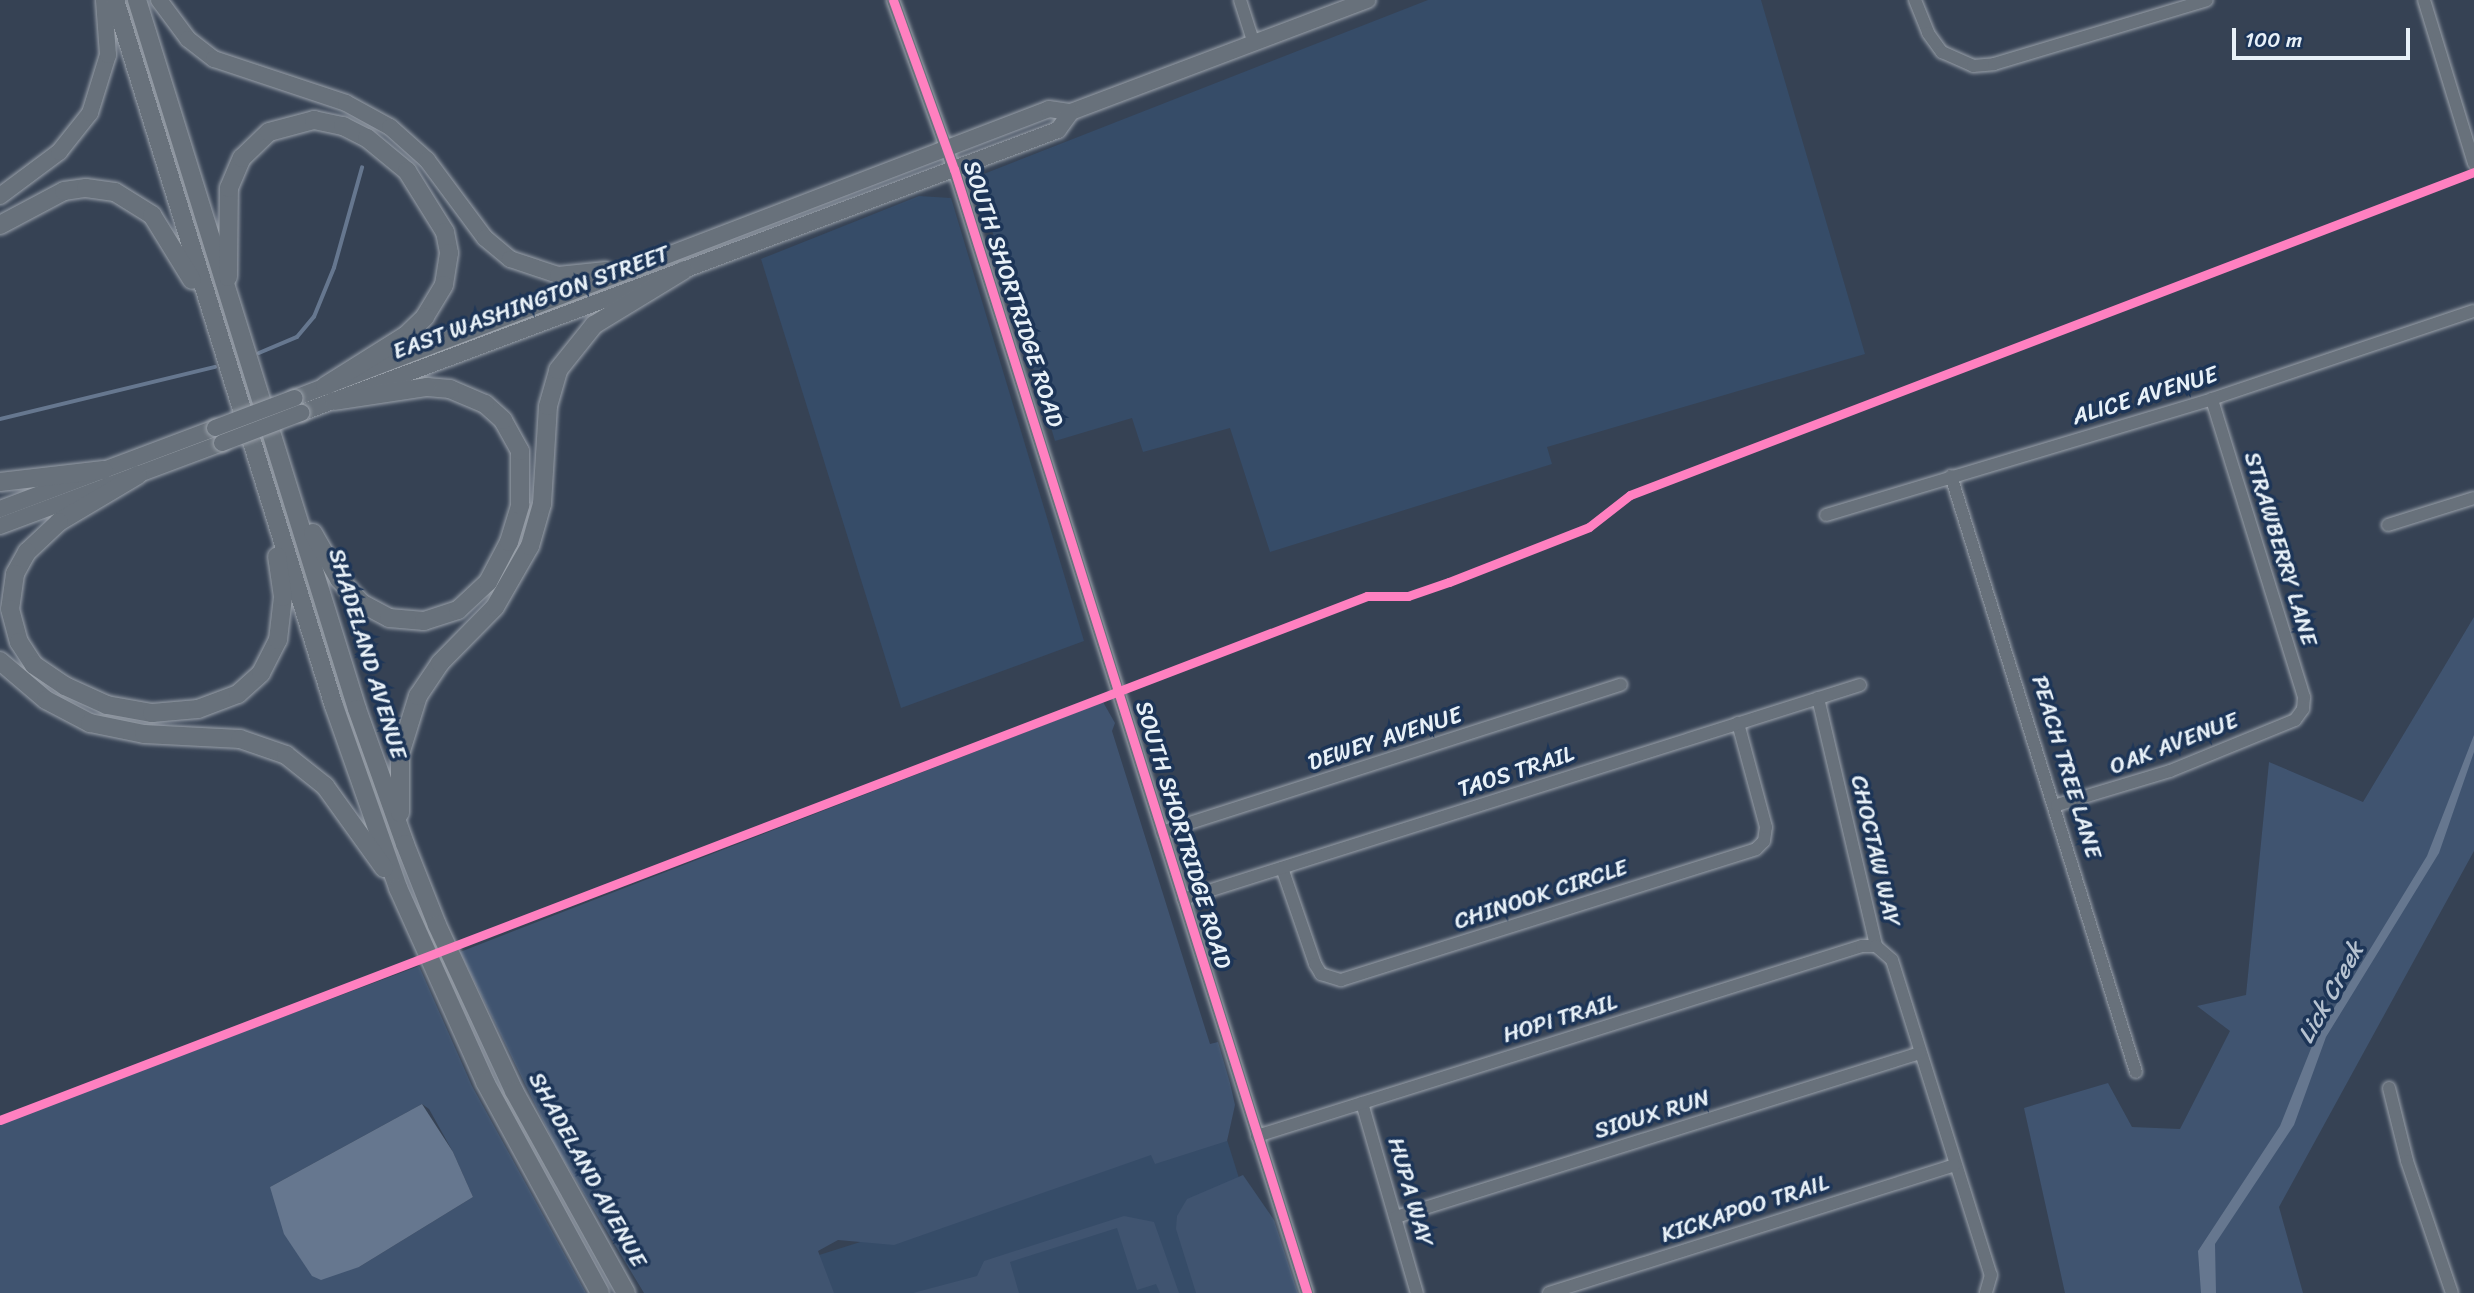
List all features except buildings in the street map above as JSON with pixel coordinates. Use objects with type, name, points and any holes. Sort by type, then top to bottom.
[{"type":"highway","name":"SHADELAND AVENUE","points":[[115,0],[346,743],[398,888],[485,1082],[600,1293]]},
{"type":"highway","name":"SHADELAND AVENUE","points":[[137,0],[231,308],[286,473],[357,709],[405,844],[508,1078],[626,1293]]},
{"type":"highway","points":[[231,308],[229,188],[242,158],[256,142],[287,125],[319,121],[343,126],[387,153],[414,179],[436,214],[448,247],[447,275],[434,305],[418,325],[329,393]]},
{"type":"highway","points":[[0,225],[65,191],[97,188],[121,194],[146,210],[167,234],[213,320]]},
{"type":"highway","points":[[405,844],[398,783],[405,728],[436,668],[495,607],[528,551],[542,504],[548,405],[558,370],[594,325],[684,270]]},
{"type":"highway","points":[[286,473],[327,561],[367,608],[400,620],[432,619],[458,610],[488,582],[509,542],[521,496],[521,456],[503,420],[485,404],[450,389],[412,387],[329,393]]},
{"type":"highway","points":[[0,482],[103,470]]},
{"type":"highway","points":[[138,475],[72,513],[37,541],[17,568],[10,603],[19,642],[41,670],[82,695],[133,711],[174,713],[212,706],[248,686],[270,660],[280,632],[283,597],[267,494]]},
{"type":"highway","points":[[0,661],[46,701],[90,723],[144,734],[240,739],[286,755],[325,786],[398,888]]},
{"type":"main road","points":[[0,196],[59,152],[90,113],[108,55],[104,0]]},
{"type":"main road","points":[[159,0],[181,31],[214,60],[346,103],[390,127],[427,160],[485,238],[520,264],[572,275],[633,267]]},
{"type":"main road","name":"EAST WASHINGTON STREET","points":[[0,509],[103,470],[218,436],[633,267],[1049,109],[1071,112],[1368,0]]},
{"type":"main road","name":"EAST WASHINGTON STREET","points":[[329,393],[684,270],[1058,130],[1071,112]]},
{"type":"main road","name":"EAST WASHINGTON STREET","points":[[0,526],[138,475],[218,436]]},
{"type":"street","name":"SOUTH SHORTRIDGE ROAD","points":[[893,0],[954,169],[1307,1293]]},
{"type":"street","points":[[1240,0],[1254,44]]},
{"type":"street","points":[[1915,0],[1928,33],[1942,52],[1973,66],[1994,64],[2207,0]]},
{"type":"street","points":[[2424,0],[2474,164]]},
{"type":"street","name":"ALICE AVENUE","points":[[1826,515],[2212,399],[2474,311]]},
{"type":"street","name":"STRAWBERRY LANE","points":[[2212,399],[2304,697],[2301,712]]},
{"type":"street","name":"PEACH TREE LANE","points":[[1951,476],[2057,805],[2136,1072]]},
{"type":"street","points":[[2388,525],[2474,498]]},
{"type":"street","name":"DEWEY AVENUE","points":[[1162,832],[1621,685]]},
{"type":"street","name":"TAOS TRAIL","points":[[1184,899],[1860,685]]},
{"type":"street","name":"CHOCTAW WAY","points":[[1818,698],[1876,946],[1892,960],[1954,1166],[1991,1275],[1986,1293]]},
{"type":"street","name":"OAK AVENUE","points":[[2057,805],[2170,771],[2295,720],[2301,712]]},
{"type":"street","name":"CHINOOK CIRCLE","points":[[1282,867],[1321,974],[1341,980],[1393,964],[1756,849],[1764,841],[1766,827],[1738,723]]},
{"type":"street","name":"HOPI TRAIL","points":[[1257,1136],[1862,946],[1876,946]]},
{"type":"street","name":"SIOUX RUN","points":[[1396,1217],[1920,1053]]},
{"type":"street","points":[[2389,1088],[2407,1161],[2452,1293]]},
{"type":"street","name":"HUPA WAY","points":[[1363,1103],[1417,1293]]},
{"type":"street","name":"KICKAPOO TRAIL","points":[[1549,1293],[1954,1166]]},
{"type":"shaded area","points":[[1428,0],[1761,0],[1865,354],[1547,447],[1552,464],[1270,552],[1230,428],[1143,452],[1132,418],[1055,441],[976,177]]},
{"type":"shaded area","points":[[919,196],[951,198],[1084,641],[901,708],[761,259]]},
{"type":"shaded area","points":[[2474,617],[2474,851],[2279,1207],[2303,1293],[2065,1293],[2024,1108],[2108,1083],[2132,1127],[2180,1129],[2230,1031],[2197,1006],[2246,995],[2269,762],[2363,802]]},
{"type":"shaded area","points":[[1103,702],[1115,723],[1112,731],[1210,1044],[1218,1042],[1230,1083],[1235,1105],[1227,1141],[1155,1164],[1151,1155],[894,1245],[838,1240],[818,1251],[834,1293],[644,1293],[557,1149],[460,952]]},
{"type":"shaded area","name":"Lick Creek","points":[[2474,735],[2474,752],[2439,853],[2326,1037],[2294,1125],[2215,1244],[2216,1293],[2201,1293],[2198,1251],[2280,1126],[2314,1041],[2427,856]]},
{"type":"shaded area","points":[[419,966],[472,1086],[586,1293],[0,1293],[0,1123]],"holes":[[[422,1104],[429,1109],[453,1152],[473,1197],[359,1267],[270,1187]]]},
{"type":"shaded area","points":[[422,1104],[453,1152],[473,1197],[359,1267],[321,1280],[312,1276],[284,1234],[270,1187]]},
{"type":"shaded area","points":[[1223,1127],[1275,1293],[806,1293],[816,1256]]},
{"type":"shaded area","points":[[1243,1175],[1274,1220],[1298,1293],[1196,1293],[1176,1229],[1177,1216],[1187,1199]]},
{"type":"shaded area","points":[[1124,1216],[1154,1222],[1179,1293],[1160,1293],[1156,1284],[1137,1290],[1117,1228],[1010,1262],[1019,1293],[913,1293],[977,1276],[984,1261]]},
{"type":"waterway","points":[[259,353],[297,337],[314,317],[334,268],[362,168]]},
{"type":"waterway","points":[[0,419],[215,367]]},
{"type":"cycle path","points":[[893,0],[954,169],[1307,1293]]},
{"type":"cycle path","points":[[0,1120],[1367,596],[1408,596],[1449,582],[1589,527],[1630,495],[2474,172]]}]
